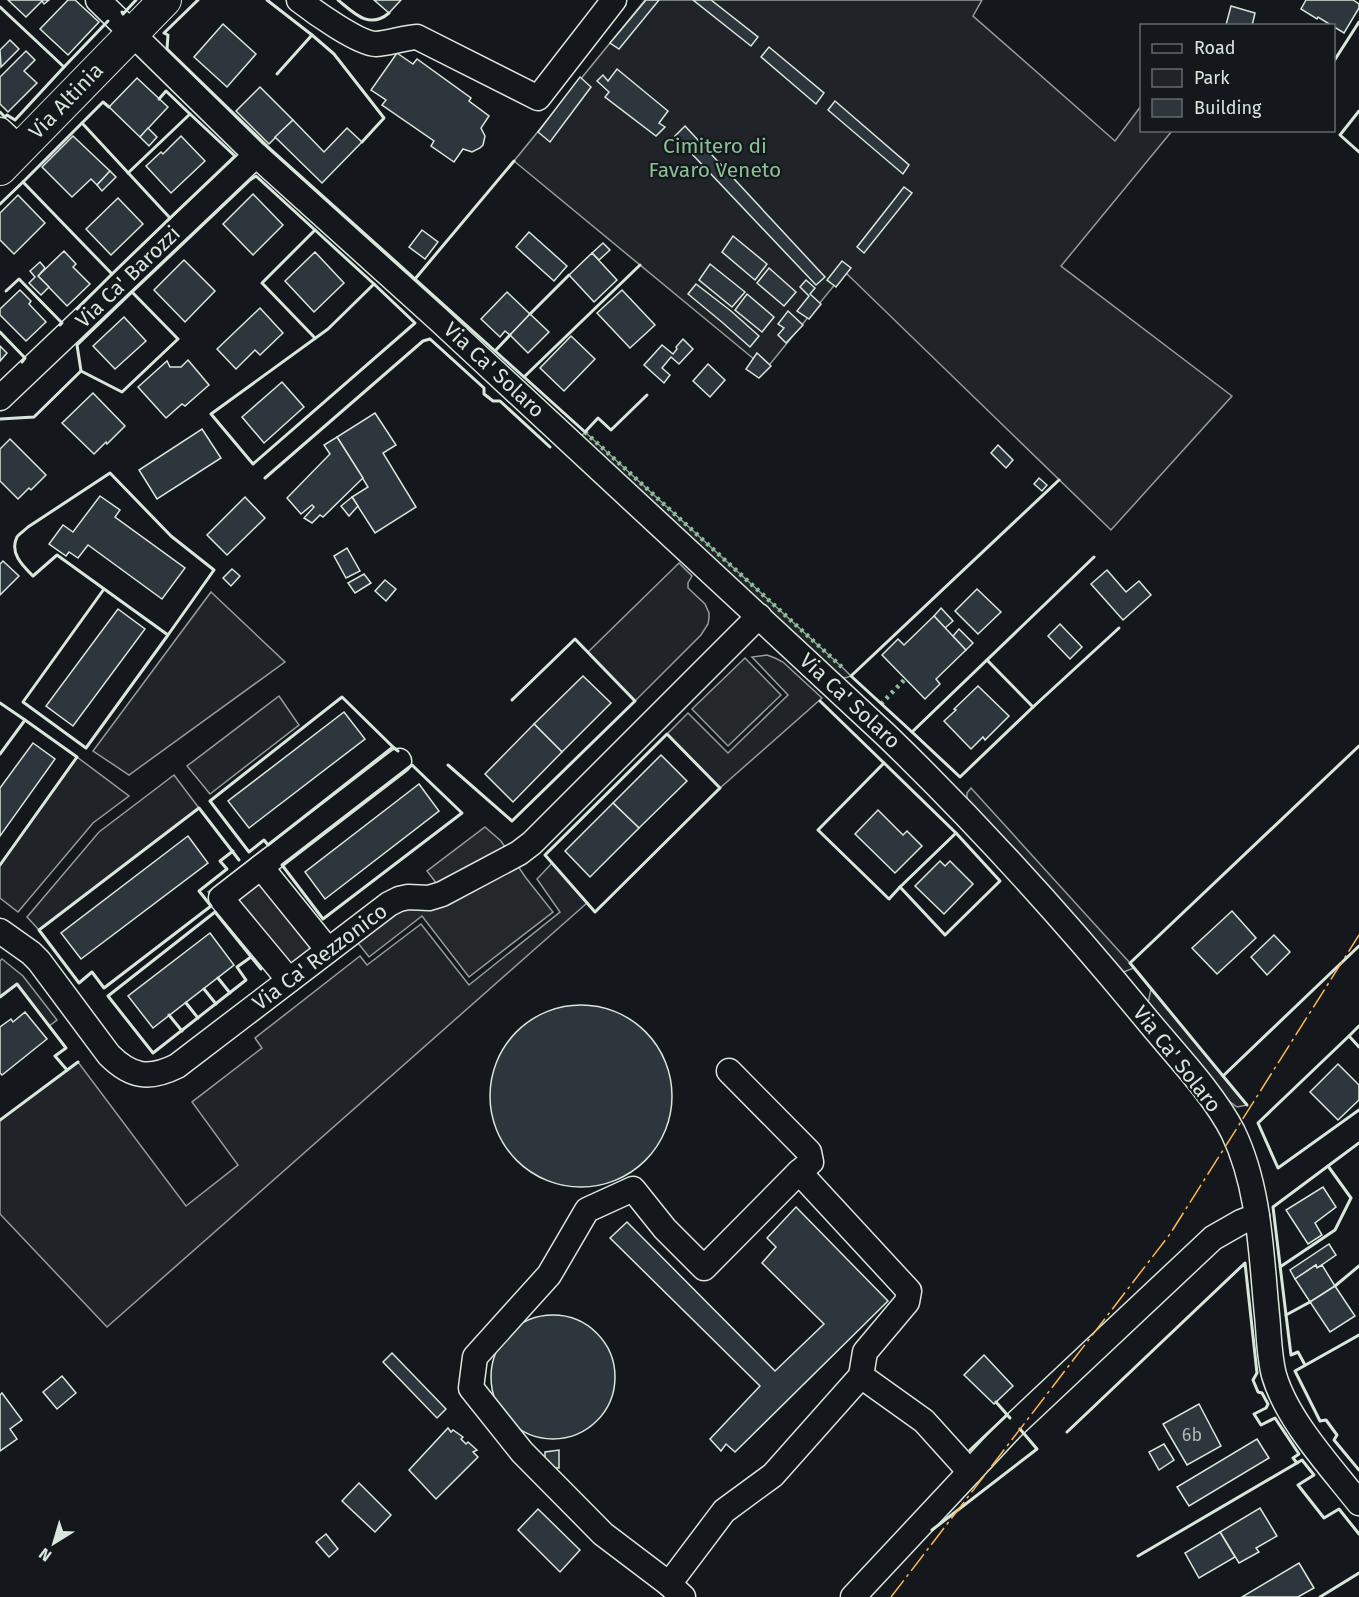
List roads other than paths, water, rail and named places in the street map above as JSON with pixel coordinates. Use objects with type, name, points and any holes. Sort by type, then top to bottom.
[{"type":"main road","name":"Via Altinia","points":[[7,149],[132,34],[165,0]]},
{"type":"street","points":[[98,0],[132,34]]},
{"type":"street","points":[[299,0],[344,31],[373,44],[417,37],[538,98],[614,0]]},
{"type":"street","name":"Via Ca' Solaro","points":[[132,34],[256,155],[437,318],[886,735],[1015,867],[1135,1004],[1207,1093],[1232,1131],[1243,1156],[1257,1216],[1274,1374],[1283,1396],[1302,1428],[1359,1503]]},
{"type":"street","name":"Via Ca' Barozzi","points":[[0,398],[256,155]]},
{"type":"street","name":"Via Ca' Rezzonico","points":[[0,931],[39,961],[109,1055],[119,1065],[141,1075],[165,1072],[177,1066],[389,904],[408,897],[429,898],[442,894],[519,853],[532,843],[759,616]]},
{"type":"street","points":[[289,980],[221,898],[399,761]]},
{"type":"street","points":[[261,867],[328,950]]},
{"type":"street","points":[[729,1071],[809,1152],[811,1162],[799,1172],[704,1268],[665,1229],[633,1189],[587,1210],[549,1275],[475,1357],[471,1388],[522,1452],[603,1534],[676,1591],[724,1511],[773,1475],[861,1376],[866,1352],[907,1302],[909,1291],[799,1172]]},
{"type":"street","points":[[853,1597],[1011,1428],[1213,1238],[1257,1216]]},
{"type":"street","points":[[861,1376],[924,1422],[970,1472]]},
{"type":"park label","name":"Cimitero di Favaro Veneto","points":[[715,158]]}]
